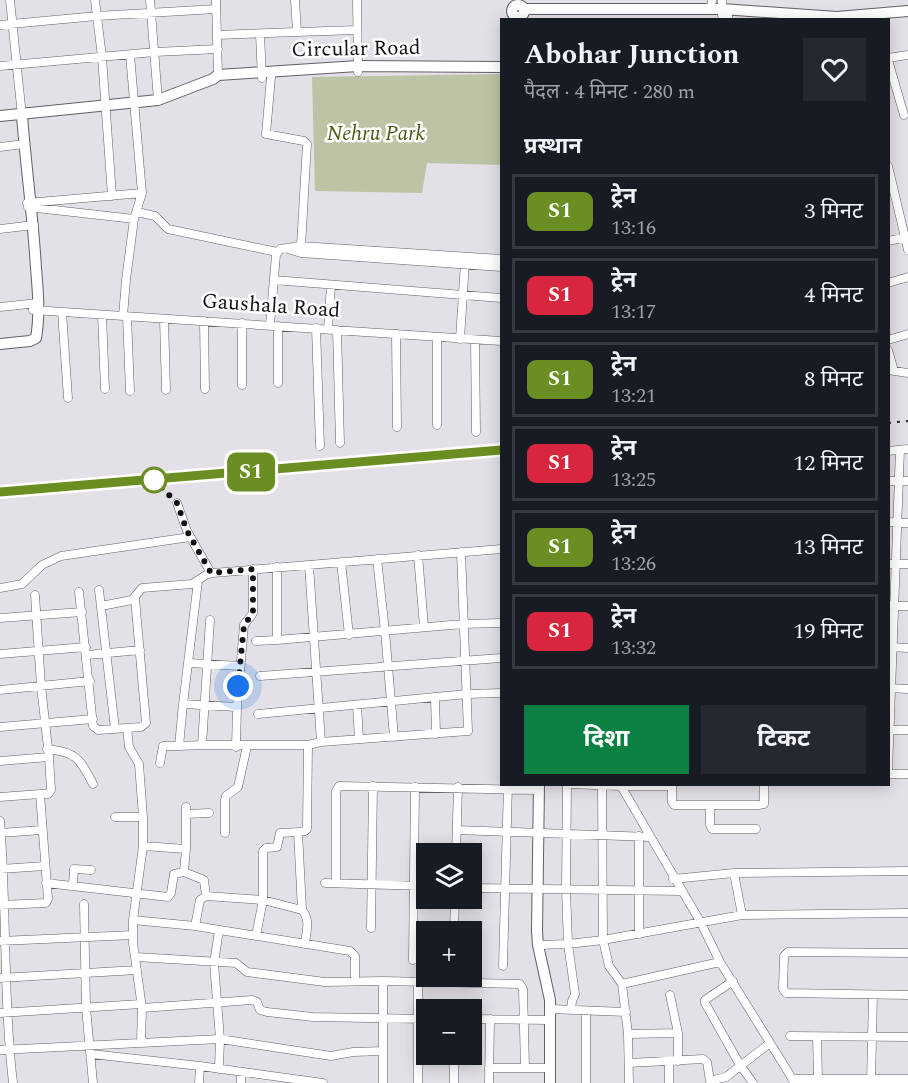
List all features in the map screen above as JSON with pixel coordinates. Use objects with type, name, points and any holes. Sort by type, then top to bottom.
[{"type":"main road","points":[[518,11],[721,10],[846,17],[908,11]]},
{"type":"main road","points":[[721,10],[771,18]]},
{"type":"main road","points":[[890,20],[908,18]]},
{"type":"main road","name":"Circular Road","points":[[0,116],[158,100],[216,77],[358,69],[500,67]]},
{"type":"main road","name":"Circular Road","points":[[358,69],[500,72]]},
{"type":"main road","points":[[0,344],[33,340],[36,338],[37,330],[31,225],[17,116]]},
{"type":"main road","name":"Circular Road","points":[[0,121],[17,116]]},
{"type":"main road","points":[[0,339],[31,334],[36,307]]},
{"type":"main road","points":[[539,787],[536,890],[538,945],[549,992],[550,1083]]},
{"type":"street","points":[[10,0],[16,66],[17,116]]},
{"type":"street","points":[[95,0],[102,57],[112,196]]},
{"type":"street","points":[[150,0],[158,100]]},
{"type":"street","points":[[216,0],[218,49],[216,77]]},
{"type":"street","points":[[295,0],[297,32]]},
{"type":"street","points":[[357,0],[358,69]]},
{"type":"street","points":[[0,25],[97,16],[216,9]]},
{"type":"street","points":[[217,35],[357,30]]},
{"type":"street","points":[[260,34],[266,134],[304,141],[307,144],[301,246]]},
{"type":"street","points":[[0,66],[155,52],[218,49]]},
{"type":"street","points":[[130,55],[142,193],[126,280],[125,316],[130,391]]},
{"type":"street","points":[[890,59],[908,56]]},
{"type":"street","points":[[890,66],[904,115]]},
{"type":"street","points":[[0,147],[21,145]]},
{"type":"street","points":[[890,185],[892,204],[906,237],[908,250]]},
{"type":"street","points":[[29,205],[142,193]]},
{"type":"street","points":[[29,205],[155,216],[168,229],[301,253],[465,261],[500,259]]},
{"type":"street","points":[[0,229],[31,225]]},
{"type":"street","points":[[890,241],[906,237]]},
{"type":"street","points":[[281,250],[301,246],[465,261],[500,267]]},
{"type":"street","points":[[278,383],[274,280],[281,250]]},
{"type":"street","points":[[460,339],[465,261]]},
{"type":"street","points":[[890,282],[908,277]]},
{"type":"street","points":[[274,280],[500,298]]},
{"type":"street","points":[[328,329],[331,285]]},
{"type":"street","name":"Gaushala Road","points":[[0,307],[36,307],[62,312],[102,315],[500,340]]},
{"type":"street","points":[[62,312],[68,398]]},
{"type":"street","points":[[102,315],[105,389]]},
{"type":"street","points":[[164,319],[166,390]]},
{"type":"street","points":[[204,321],[206,389]]},
{"type":"street","points":[[242,323],[242,385]]},
{"type":"street","points":[[316,328],[320,446]]},
{"type":"street","points":[[337,330],[340,443]]},
{"type":"street","points":[[396,334],[397,427]]},
{"type":"street","points":[[890,339],[908,334]]},
{"type":"street","points":[[437,337],[437,425]]},
{"type":"street","points":[[475,340],[476,432]]},
{"type":"street","points":[[891,370],[908,373]]},
{"type":"street","points":[[904,450],[892,564],[890,688],[908,688]]},
{"type":"street","points":[[890,481],[908,481]]},
{"type":"street","points":[[177,503],[190,537],[211,573]]},
{"type":"street","points":[[890,522],[908,523]]},
{"type":"street","points":[[0,588],[22,584],[42,565],[61,556],[190,537]]},
{"type":"street","points":[[101,606],[128,602],[135,598],[142,588],[189,585],[211,573],[500,549]]},
{"type":"street","points":[[160,763],[163,746],[308,745],[321,742],[468,731],[461,552]]},
{"type":"street","points":[[418,555],[424,627]]},
{"type":"street","points":[[376,559],[389,667],[394,737]]},
{"type":"street","points":[[341,562],[349,635]]},
{"type":"street","points":[[892,564],[908,564]]},
{"type":"street","points":[[309,565],[321,742]]},
{"type":"street","points":[[277,567],[277,640]]},
{"type":"street","points":[[236,747],[244,625],[253,613],[253,569]]},
{"type":"street","points":[[179,746],[198,581]]},
{"type":"street","points":[[99,590],[115,729]]},
{"type":"street","points":[[79,592],[96,729],[144,725],[147,720],[135,598]]},
{"type":"street","points":[[0,797],[48,794],[51,790],[40,686],[35,595]]},
{"type":"street","points":[[891,605],[908,606]]},
{"type":"street","points":[[0,618],[82,612]]},
{"type":"street","points":[[202,746],[210,620]]},
{"type":"street","points":[[256,641],[500,623]]},
{"type":"street","points":[[890,647],[908,648]]},
{"type":"street","points":[[0,654],[86,651],[106,653],[140,650]]},
{"type":"street","points":[[260,676],[500,658]]},
{"type":"street","points":[[189,663],[240,666]]},
{"type":"street","points":[[0,690],[90,681]]},
{"type":"street","points":[[258,714],[467,694],[500,693]]},
{"type":"street","points":[[435,697],[436,734]]},
{"type":"street","points":[[183,704],[237,707]]},
{"type":"street","points":[[357,705],[359,739]]},
{"type":"street","points":[[0,727],[93,719]]},
{"type":"street","points":[[127,728],[129,747],[139,764],[143,817],[143,846],[133,921],[141,1006],[141,1042]]},
{"type":"street","points":[[890,730],[908,730]]},
{"type":"street","points":[[256,936],[263,900],[263,851],[266,848],[277,847],[280,833],[307,829],[308,745]]},
{"type":"street","points":[[225,833],[226,796],[238,787],[247,746]]},
{"type":"street","points":[[0,761],[63,750],[75,756],[93,784]]},
{"type":"street","points":[[890,773],[908,774]]},
{"type":"street","points":[[336,883],[336,788],[343,785],[539,787]]},
{"type":"street","points":[[371,928],[374,786]]},
{"type":"street","points":[[568,786],[566,890],[568,944],[575,994],[571,1010]]},
{"type":"street","points":[[629,1083],[628,1034],[622,984],[609,966],[603,940],[602,786],[625,786],[650,837],[700,922],[720,962],[794,1081],[908,1079]]},
{"type":"street","points":[[672,786],[674,805],[710,805],[763,804],[764,786]]},
{"type":"street","points":[[413,960],[415,787]]},
{"type":"street","points":[[456,843],[458,787]]},
{"type":"street","points":[[503,966],[508,787]]},
{"type":"street","points":[[2,905],[46,903],[48,899],[40,794]]},
{"type":"street","points":[[710,805],[712,829],[756,830]]},
{"type":"street","points":[[184,872],[186,810],[208,813]]},
{"type":"street","points":[[115,817],[143,817]]},
{"type":"street","points":[[0,821],[3,1013],[13,1083]]},
{"type":"street","points":[[0,833],[42,830]]},
{"type":"street","points":[[457,830],[538,831],[650,837]]},
{"type":"street","points":[[298,832],[302,910],[308,921],[304,944]]},
{"type":"street","points":[[639,836],[639,934]]},
{"type":"street","points":[[143,846],[186,849]]},
{"type":"street","points":[[2,868],[45,866]]},
{"type":"street","points":[[73,886],[74,869],[91,870]]},
{"type":"street","points":[[673,879],[734,873],[908,871]]},
{"type":"street","points":[[46,883],[168,897],[171,893],[174,874],[184,872],[204,880],[206,896]]},
{"type":"street","points":[[734,873],[742,915]]},
{"type":"street","points":[[325,883],[413,886]]},
{"type":"street","points":[[482,888],[681,891]]},
{"type":"street","points":[[195,926],[200,900],[206,896],[263,900],[302,910]]},
{"type":"street","points":[[84,904],[86,1008],[93,1083]]},
{"type":"street","points":[[538,945],[603,940],[742,915],[908,913]]},
{"type":"street","points":[[133,921],[195,926],[352,952],[355,956],[355,981]]},
{"type":"street","points":[[219,930],[214,963],[220,1038],[219,1069]]},
{"type":"street","points":[[3,941],[133,935]]},
{"type":"street","points":[[908,953],[788,952],[784,956],[783,989],[786,993],[908,995]]},
{"type":"street","points":[[136,957],[236,963],[247,972],[316,982],[416,981]]},
{"type":"street","points":[[622,984],[720,962]]},
{"type":"street","points":[[3,978],[137,970]]},
{"type":"street","points":[[382,981],[382,1083]]},
{"type":"street","points":[[733,981],[705,1000],[705,1003],[740,1065],[753,1083]]},
{"type":"street","points":[[482,983],[519,984],[523,989],[525,1068]]},
{"type":"street","points":[[669,1083],[678,1034],[670,995]]},
{"type":"street","points":[[871,1081],[873,995]]},
{"type":"street","points":[[3,1013],[252,1000],[257,1002],[260,1010],[267,1012],[313,1017],[416,1019]]},
{"type":"street","points":[[482,1019],[524,1020],[571,1010],[626,1012]]},
{"type":"street","points":[[586,1011],[586,1083]]},
{"type":"street","points":[[489,1083],[490,1019]]},
{"type":"street","points":[[628,1034],[678,1034]]},
{"type":"street","points":[[790,1036],[908,1037]]},
{"type":"street","points":[[817,1037],[818,1079]]},
{"type":"street","points":[[91,1050],[141,1042],[220,1038],[331,1056],[353,1052],[383,1051]]},
{"type":"street","points":[[629,1064],[705,1060],[710,1082],[726,1077],[770,1043]]},
{"type":"street","points":[[0,1050],[91,1050],[323,1083]]},
{"type":"street","points":[[418,1083],[419,1065]]},
{"type":"street","points":[[454,1065],[454,1083]]},
{"type":"street","points":[[198,1083],[200,1066]]},
{"type":"street","points":[[489,1068],[550,1068]]},
{"type":"street","points":[[241,1072],[241,1083]]},
{"type":"green space","name":"Nehru Park","points":[[500,74],[500,165],[427,163],[422,193],[315,191],[312,77]]},
{"type":"railway","points":[[890,423],[908,421]]},
{"type":"railway","points":[[0,492],[500,451]]},
{"type":"train","name":"S1","points":[[0,492],[500,450]]},
{"type":"route","points":[[154,480],[177,503],[187,531],[211,573],[253,569],[253,613],[244,625],[238,686]]}]
